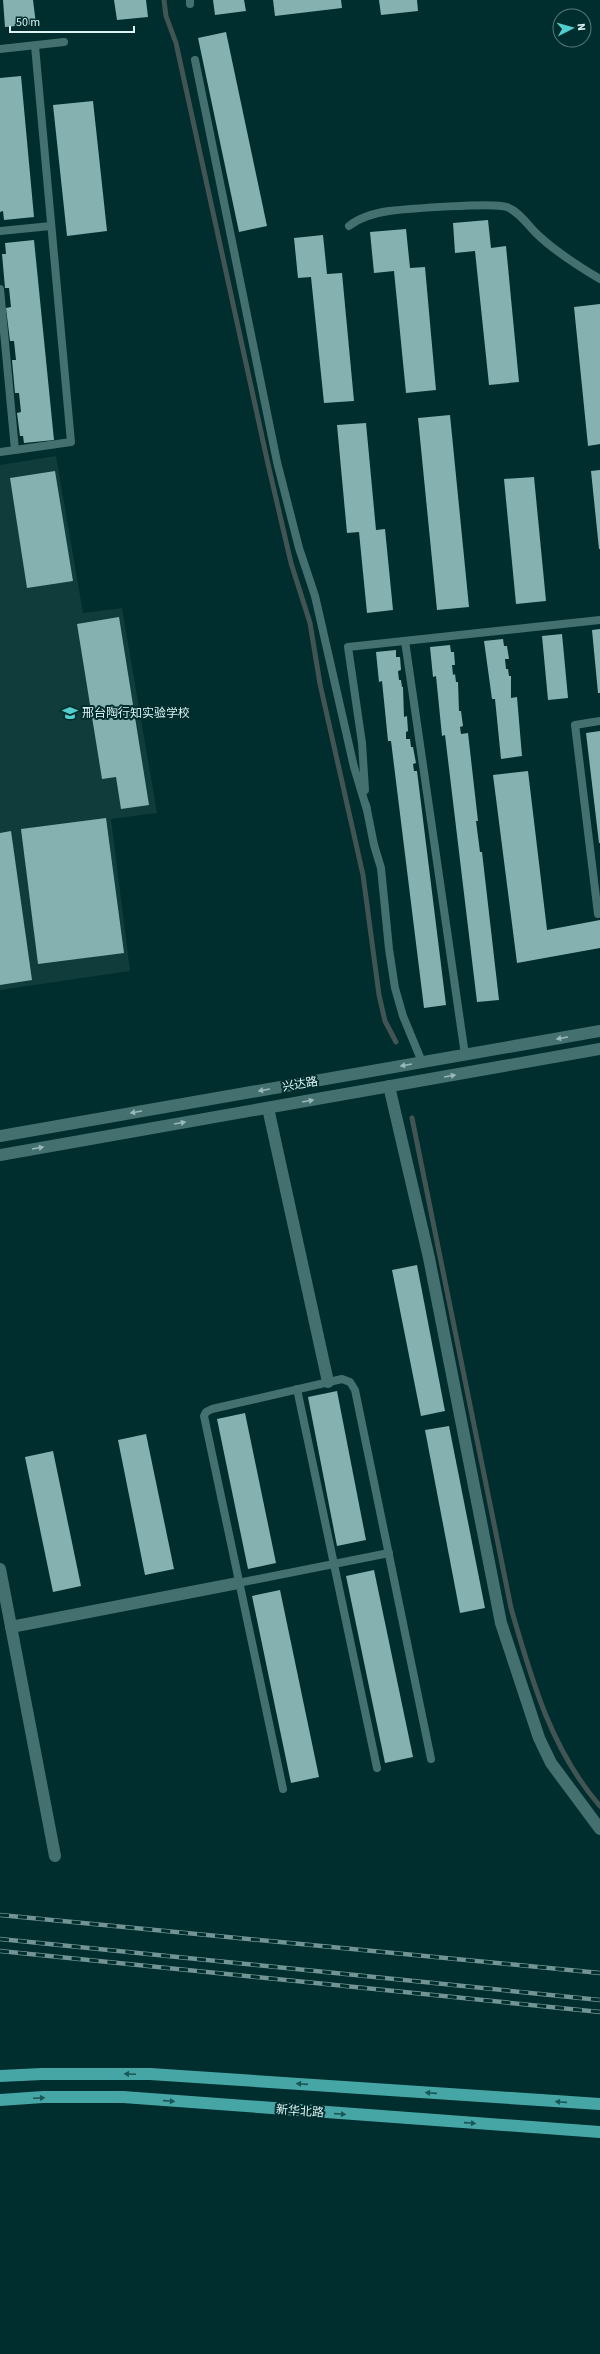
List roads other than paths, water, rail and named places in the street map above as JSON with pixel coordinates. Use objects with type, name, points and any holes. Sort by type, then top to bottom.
[{"type":"main road","points":[[0,2076],[42,2074],[150,2074],[600,2104]]},
{"type":"main road","name":"新华北路","points":[[0,2100],[123,2097],[600,2132]]},
{"type":"street","name":"兴达路","points":[[0,1136],[600,1031]]},
{"type":"street","name":"兴达路","points":[[0,1155],[600,1049]]},
{"type":"street","points":[[389,1086],[429,1258],[501,1624],[539,1738],[551,1763],[600,1829]]},
{"type":"street","points":[[268,1108],[328,1382]]},
{"type":"street","points":[[0,1569],[56,1856]]},
{"type":"street","points":[[11,1627],[238,1583]]},
{"type":"lane","points":[[0,49],[64,42]]},
{"type":"lane","points":[[0,452],[71,442],[34,46]]},
{"type":"lane","points":[[195,60],[281,476],[299,548],[314,596],[354,767],[367,810],[381,868],[389,949],[395,988],[403,1016],[422,1062]]},
{"type":"lane","points":[[349,226],[357,219],[388,211],[487,205],[505,206],[513,210],[538,236],[567,259],[600,279]]},
{"type":"lane","points":[[0,231],[51,226]]},
{"type":"lane","points":[[0,289],[15,450]]},
{"type":"lane","points":[[367,810],[362,743],[348,647],[600,620]]},
{"type":"lane","points":[[405,640],[465,1055]]},
{"type":"lane","points":[[598,914],[575,725],[600,721]]},
{"type":"lane","points":[[283,1789],[238,1583],[204,1416],[206,1412],[212,1409],[342,1379],[350,1382],[355,1390],[431,1759]]},
{"type":"lane","points":[[297,1389],[376,1768]]},
{"type":"lane","points":[[238,1583],[388,1553]]},
{"type":"waterway","points":[[164,0],[166,16],[176,43],[291,563],[310,623],[320,684],[363,875],[379,995],[385,1021],[396,1042]]},
{"type":"waterway","points":[[412,1118],[511,1608],[535,1687],[556,1737],[568,1761],[600,1806]]},
{"type":"railway","points":[[0,1915],[600,1973]]},
{"type":"railway","points":[[0,1939],[600,2000]]},
{"type":"railway","points":[[0,1951],[600,2012]]},
{"type":"place","name":"邢台陶行知实验学校","points":[[70,713]]}]
